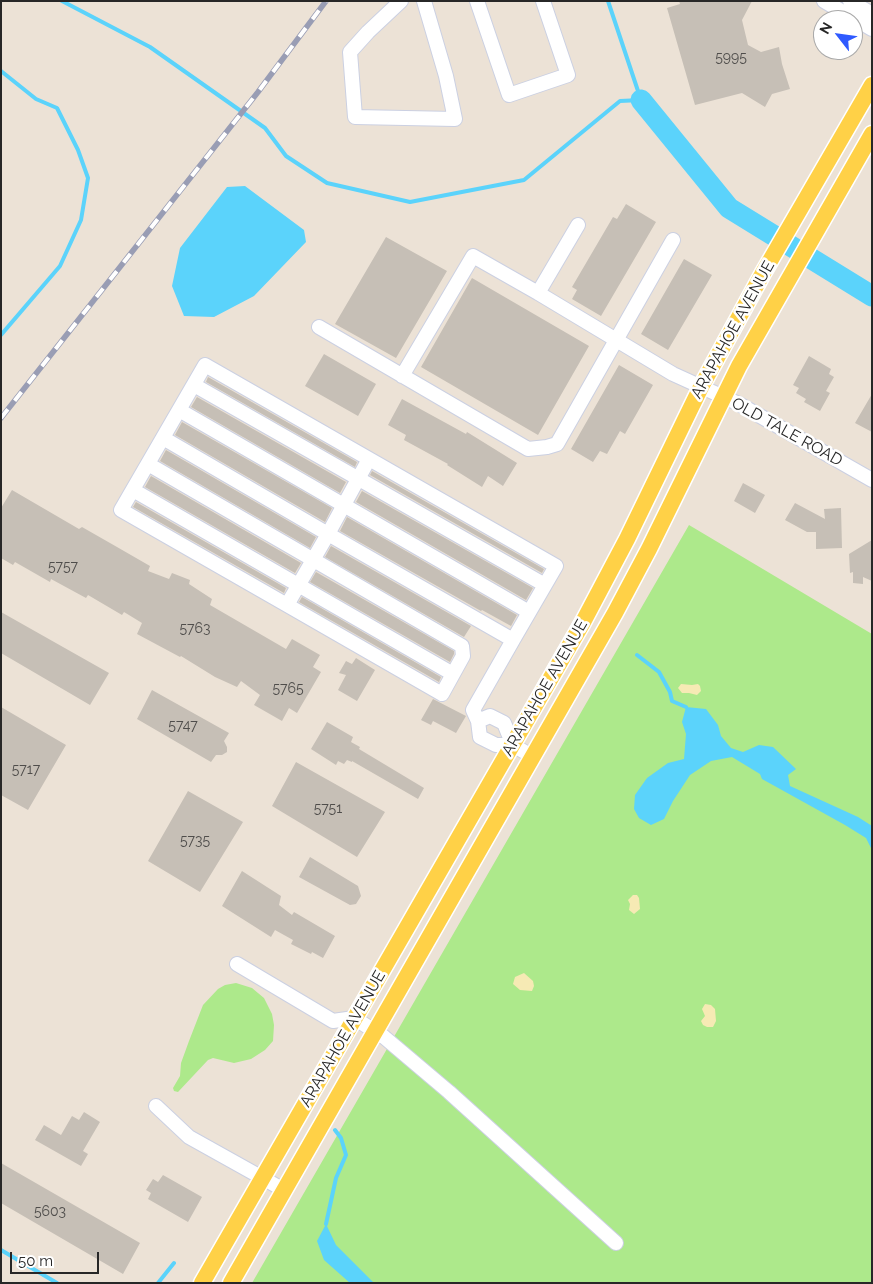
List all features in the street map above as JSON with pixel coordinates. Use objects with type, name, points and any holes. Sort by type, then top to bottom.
[{"type":"main road","name":"ARAPAHOE AVENUE","points":[[202,1283],[612,570],[701,387],[763,273],[872,85]]},
{"type":"main road","name":"ARAPAHOE AVENUE","points":[[231,1283],[533,757],[632,580],[722,397],[872,134]]},
{"type":"street","points":[[401,1],[350,52],[355,117],[455,118],[446,76],[424,1]]},
{"type":"street","points":[[477,1],[509,95],[568,75],[543,1]]},
{"type":"street","points":[[824,1],[872,29]]},
{"type":"street","points":[[850,1],[872,14]]},
{"type":"street","points":[[538,293],[578,225]]},
{"type":"street","points":[[319,327],[528,449],[547,447],[556,444],[673,240]]},
{"type":"street","name":"OLD TALE ROAD","points":[[402,376],[473,256],[673,374],[748,409],[872,480]]},
{"type":"street","points":[[148,464],[462,646],[463,656],[442,694],[121,510],[205,365],[556,566],[473,710],[478,721],[480,737],[496,745],[513,745],[533,757]]},
{"type":"street","points":[[194,385],[545,585]]},
{"type":"street","points":[[179,410],[529,612]]},
{"type":"street","points":[[163,438],[513,640]]},
{"type":"street","points":[[287,604],[369,458]]},
{"type":"street","points":[[133,490],[453,674]]},
{"type":"street","points":[[478,721],[490,716],[504,723],[513,745]]},
{"type":"street","points":[[237,964],[333,1021],[354,1018],[396,1046],[616,1243]]},
{"type":"street","points":[[156,1106],[189,1137],[284,1190]]},
{"type":"green space","points":[[689,525],[872,634],[872,1283],[252,1283]]},
{"type":"green space","points":[[236,983],[252,988],[264,998],[272,1014],[274,1025],[273,1041],[265,1050],[251,1059],[234,1063],[213,1058],[208,1060],[178,1092],[174,1091],[173,1088],[180,1076],[181,1063],[203,1005],[218,989],[225,985]]},
{"type":"sand","points":[[681,684],[698,684],[701,691],[697,695],[682,693],[678,688]]},
{"type":"sand","points":[[633,895],[637,895],[639,898],[640,909],[634,914],[629,910],[630,904],[628,900]]},
{"type":"sand","points":[[524,973],[533,981],[532,991],[520,990],[513,984],[515,977]]},
{"type":"sand","points":[[705,1004],[711,1005],[715,1009],[716,1021],[713,1027],[703,1025],[701,1021],[705,1016],[702,1009]]},
{"type":"water","points":[[245,186],[304,230],[306,242],[254,296],[214,317],[184,316],[172,286],[180,248],[227,187]]},
{"type":"water","points":[[686,707],[706,709],[718,725],[721,736],[731,748],[743,752],[759,745],[773,747],[796,769],[788,775],[790,786],[858,817],[872,826],[872,850],[866,838],[762,779],[760,774],[732,757],[711,761],[690,775],[664,819],[651,825],[639,818],[634,809],[635,795],[647,778],[668,763],[684,759],[686,734],[682,722]]},
{"type":"water","points":[[326,1224],[336,1245],[374,1283],[350,1283],[324,1260],[317,1241]]},
{"type":"building","points":[[679,1],[752,1],[742,20],[748,45],[761,52],[779,47],[790,89],[772,94],[765,107],[742,93],[695,105],[667,8],[680,4]]},
{"type":"building","points":[[626,204],[656,222],[601,316],[572,299],[577,290],[572,287],[613,217],[617,219]]},
{"type":"building","points":[[386,237],[447,271],[396,358],[335,324]]},
{"type":"building","points":[[684,259],[712,275],[668,350],[641,334]]},
{"type":"building","points":[[472,278],[589,346],[538,435],[421,367]]},
{"type":"building","points":[[324,354],[376,384],[358,416],[305,386]]},
{"type":"building","points":[[809,356],[831,369],[829,374],[834,377],[826,391],[830,393],[820,411],[804,402],[806,399],[796,393],[799,388],[793,385]]},
{"type":"building","points":[[619,365],[653,385],[625,434],[620,431],[607,454],[600,451],[593,462],[571,449]]},
{"type":"building","points":[[208,377],[357,462],[355,467],[206,382]]},
{"type":"building","points":[[872,394],[872,432],[855,423]]},
{"type":"building","points":[[197,397],[346,482],[340,493],[191,407]]},
{"type":"building","points":[[402,399],[466,434],[467,432],[517,463],[503,486],[488,476],[482,487],[448,464],[404,440],[406,435],[388,425]]},
{"type":"building","points":[[182,422],[332,508],[325,522],[175,435]]},
{"type":"building","points":[[166,450],[316,537],[310,548],[160,461]]},
{"type":"building","points":[[372,471],[544,569],[542,573],[370,475]]},
{"type":"building","points":[[151,476],[301,563],[295,573],[145,487]]},
{"type":"building","points":[[743,483],[765,495],[755,513],[734,501]]},
{"type":"building","points":[[12,490],[79,529],[82,527],[150,566],[148,571],[169,579],[172,573],[190,580],[189,584],[212,599],[210,605],[286,649],[292,639],[320,655],[313,667],[321,672],[297,713],[289,708],[282,721],[254,705],[260,695],[241,681],[237,687],[137,634],[142,623],[124,612],[122,615],[88,595],[86,598],[51,579],[50,582],[15,562],[13,565],[1,558],[1,508]]},
{"type":"building","points":[[362,491],[533,588],[526,600],[356,502]]},
{"type":"building","points":[[136,502],[286,588],[284,593],[133,507]]},
{"type":"building","points":[[795,503],[825,519],[824,509],[841,508],[842,548],[816,549],[816,532],[807,532],[785,520]]},
{"type":"building","points":[[347,517],[517,615],[511,626],[340,531]]},
{"type":"building","points":[[872,540],[872,581],[863,577],[863,584],[853,583],[853,572],[850,573],[849,554]]},
{"type":"building","points":[[331,546],[471,626],[464,637],[325,557]]},
{"type":"building","points":[[316,572],[454,651],[450,662],[310,582]]},
{"type":"building","points":[[302,597],[441,677],[439,682],[299,602]]},
{"type":"building","points":[[1,612],[109,673],[90,705],[1,653]]},
{"type":"building","points":[[356,658],[375,670],[357,701],[338,690],[346,675],[339,673],[346,661],[352,664]]},
{"type":"building","points":[[152,690],[229,733],[224,741],[227,752],[222,755],[216,755],[211,762],[137,719]]},
{"type":"building","points":[[433,699],[466,716],[456,733],[433,721],[431,725],[421,720]]},
{"type":"building","points":[[1,707],[66,745],[28,810],[1,795]]},
{"type":"building","points":[[327,722],[353,737],[351,742],[360,747],[359,749],[424,788],[418,799],[352,761],[347,760],[344,764],[338,761],[336,765],[311,749]]},
{"type":"building","points":[[296,762],[385,812],[357,857],[272,806]]},
{"type":"building","points":[[188,791],[243,822],[200,892],[148,861]]},
{"type":"building","points":[[310,857],[358,886],[361,896],[356,904],[350,905],[299,877]]},
{"type":"building","points":[[242,871],[281,896],[279,905],[292,915],[294,912],[335,936],[323,958],[291,944],[293,940],[275,930],[271,937],[222,906]]},
{"type":"building","points":[[84,1112],[100,1122],[83,1151],[88,1154],[81,1166],[35,1140],[44,1125],[61,1135],[72,1116],[79,1120]]},
{"type":"building","points":[[1,1163],[140,1243],[123,1274],[1,1203]]},
{"type":"building","points":[[163,1175],[202,1197],[188,1222],[148,1199],[151,1193],[146,1190],[153,1179],[158,1182]]},
{"type":"waterway","points":[[62,1],[150,47],[265,128],[286,156],[327,183],[410,202],[524,180],[620,101],[641,100],[608,1]]},
{"type":"waterway","points":[[1,71],[36,99],[57,108],[78,150],[88,178],[81,220],[60,266],[1,335]]},
{"type":"waterway","points":[[641,100],[729,208],[872,296]]},
{"type":"waterway","points":[[637,655],[659,672],[670,692],[672,701],[686,707]]},
{"type":"waterway","points":[[326,1224],[336,1178],[346,1155],[341,1138],[335,1130]]},
{"type":"waterway","points":[[1,1250],[57,1283]]},
{"type":"waterway","points":[[158,1283],[174,1263]]},
{"type":"railway","points":[[1,418],[258,92],[326,1]]}]
